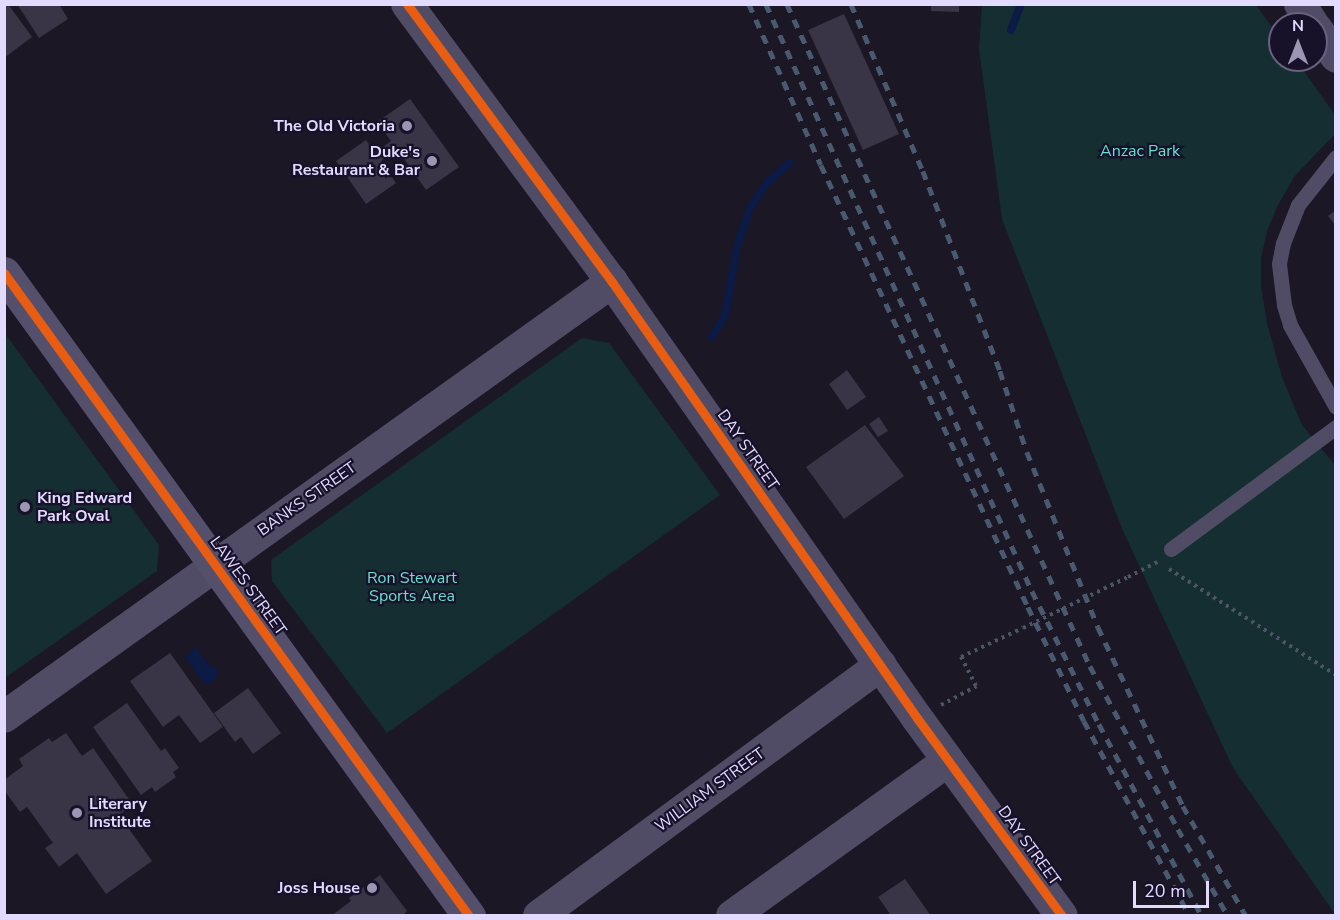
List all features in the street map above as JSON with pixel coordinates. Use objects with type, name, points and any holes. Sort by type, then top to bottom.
[{"type":"main road","name":"LAWES STREET","points":[[4,273],[469,915]]},
{"type":"street","name":"DAY STREET","points":[[407,4],[612,282],[917,718],[1062,915]]},
{"type":"street","name":"BANKS STREET","points":[[4,717],[612,282]]},
{"type":"street","name":"WILLIAM STREET","points":[[539,915],[881,665]]},
{"type":"street","points":[[732,915],[948,761]]},
{"type":"lane","points":[[1335,157],[1298,205],[1283,243],[1279,264],[1282,295],[1290,325],[1335,407]]},
{"type":"lane","points":[[1172,549],[1335,427]]},
{"type":"path","points":[[917,718],[975,686],[962,657],[1160,561]]},
{"type":"path","points":[[1167,568],[1335,675]]},
{"type":"green space","name":"Anzac Park","points":[[982,5],[1256,5],[1268,22],[1268,72],[1305,72],[1335,115],[1335,134],[1294,177],[1277,207],[1267,231],[1261,259],[1261,286],[1267,323],[1282,377],[1302,425],[1335,465],[1335,914],[1233,768],[1123,531],[1002,219],[979,49]]},
{"type":"green space","points":[[4,332],[159,545],[157,571],[5,678]]},
{"type":"green space","name":"Ron Stewart Sports Area","points":[[582,338],[609,343],[720,495],[387,733],[272,581],[271,560]]},
{"type":"water","points":[[196,647],[206,662],[218,671],[218,677],[208,684],[204,683],[185,657]]},
{"type":"building","points":[[4,4],[8,4],[32,37],[4,58]]},
{"type":"building","points":[[17,4],[59,4],[68,19],[39,38]]},
{"type":"building","points":[[931,4],[959,4],[959,12],[931,11]]},
{"type":"building","points":[[844,14],[899,134],[863,150],[808,30]]},
{"type":"building","points":[[410,99],[459,167],[426,190],[397,149],[381,161],[396,183],[366,204],[336,161],[366,140],[375,153],[391,141],[377,122]]},
{"type":"building","points":[[1336,210],[1336,226],[1328,216]]},
{"type":"building","points":[[847,370],[866,397],[847,410],[829,384]]},
{"type":"building","points":[[879,417],[888,431],[878,437],[869,424]]},
{"type":"building","points":[[865,425],[904,476],[844,519],[806,467]]},
{"type":"building","points":[[170,653],[223,727],[200,743],[179,715],[163,727],[130,681]]},
{"type":"building","points":[[248,688],[281,733],[253,754],[241,737],[235,742],[214,713]]},
{"type":"building","points":[[127,703],[161,751],[165,748],[179,768],[173,772],[176,777],[155,792],[152,787],[141,795],[93,727]]},
{"type":"building","name":"Literary Institute","points":[[66,733],[82,756],[93,748],[133,805],[119,815],[152,861],[106,894],[77,853],[59,867],[45,848],[53,843],[27,807],[20,812],[4,790],[4,780],[23,766],[19,759],[49,738],[52,742]]},
{"type":"building","name":"Joss House","points":[[380,875],[407,911],[402,916],[331,916],[351,901],[349,898]]},
{"type":"building","points":[[905,879],[931,916],[887,916],[890,914],[878,897]]},
{"type":"waterway","points":[[1011,30],[1021,4]]},
{"type":"waterway","points":[[712,337],[725,315],[737,247],[750,208],[767,183],[789,163]]},
{"type":"railway","points":[[749,4],[821,165],[1028,607],[1084,721],[1190,916]]},
{"type":"railway","points":[[766,4],[1032,591],[1099,724],[1202,916]]},
{"type":"railway","points":[[787,4],[1090,666],[1228,916]]},
{"type":"railway","points":[[851,4],[923,171],[1000,371],[1027,452],[1098,627],[1183,806],[1246,916]]},
{"type":"cycle path","points":[[407,4],[612,282],[917,718],[1062,916]]},
{"type":"cycle path","points":[[4,273],[469,916]]},
{"type":"place","name":"The Old Victoria","points":[[407,126]]},
{"type":"place","name":"Duke's Restaurant & Bar","points":[[432,161]]},
{"type":"place","name":"King Edward Park Oval","points":[[25,507]]},
{"type":"place","name":"Literary Institute","points":[[77,813]]},
{"type":"place","name":"Joss House","points":[[372,888]]}]
